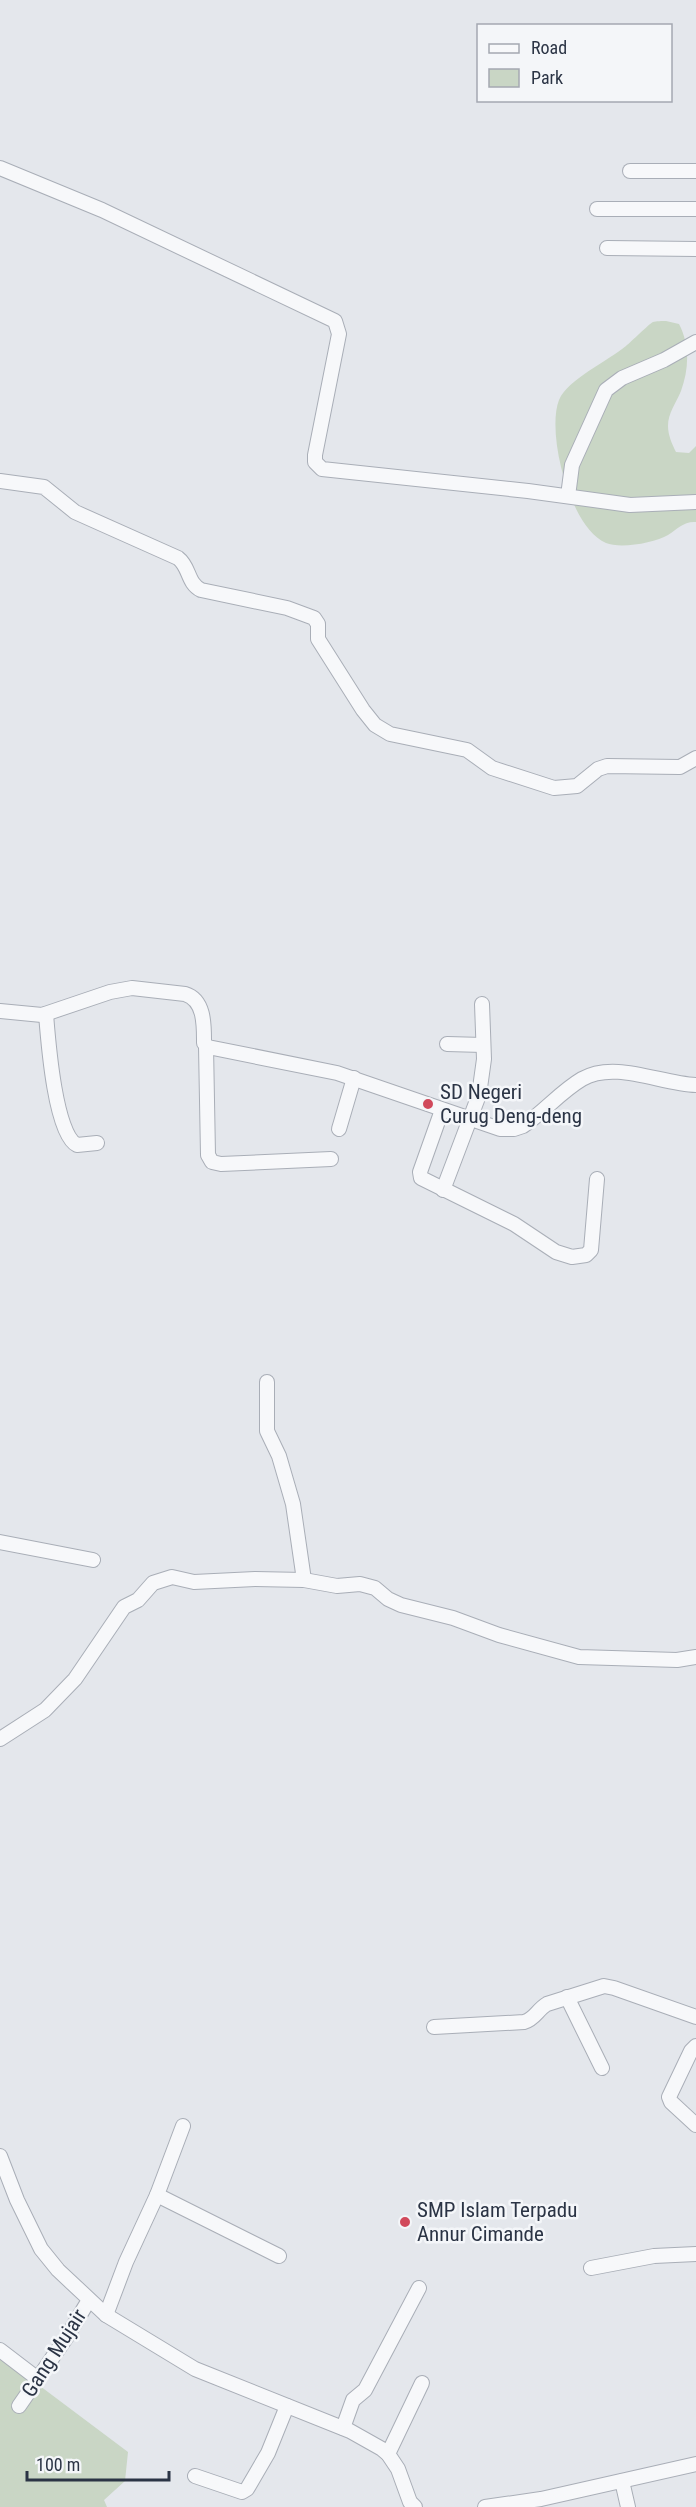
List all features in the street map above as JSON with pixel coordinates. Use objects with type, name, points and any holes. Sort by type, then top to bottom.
[{"type":"street","points":[[0,168],[102,210],[335,321],[339,334],[314,459],[316,465],[322,469],[642,506],[696,502]]},
{"type":"street","points":[[630,171],[696,171]]},
{"type":"street","points":[[597,209],[696,209]]},
{"type":"street","points":[[607,248],[696,249]]},
{"type":"street","points":[[568,496],[572,465],[606,390],[622,378],[664,360],[696,342]]},
{"type":"street","points":[[0,481],[44,487],[75,512],[178,558],[186,567],[192,584],[201,590],[287,608],[314,618],[318,624],[318,639],[363,710],[375,725],[390,734],[467,750],[492,768],[559,788],[577,786],[598,769],[607,766],[680,767],[696,758]]},
{"type":"street","points":[[0,1011],[30,1015],[46,1014],[110,992],[132,988],[185,994],[192,997],[200,1007],[206,1046],[208,1155],[212,1162],[221,1164],[331,1159]]},
{"type":"street","points":[[443,1190],[479,1095],[483,1045],[482,1004]]},
{"type":"street","points":[[46,1014],[53,1081],[66,1136],[77,1145],[97,1143]]},
{"type":"street","points":[[447,1044],[483,1045]]},
{"type":"street","points":[[206,1046],[300,1064],[354,1078],[500,1130],[518,1128],[535,1118],[576,1083],[595,1074],[632,1075],[669,1083],[696,1085]]},
{"type":"street","points":[[339,1129],[354,1078]]},
{"type":"street","points":[[442,1110],[420,1173],[421,1178],[514,1224],[556,1252],[572,1257],[586,1255],[591,1250],[597,1179]]},
{"type":"street","points":[[267,1382],[267,1431],[279,1456],[293,1504],[304,1580]]},
{"type":"street","points":[[0,1542],[93,1560]]},
{"type":"street","points":[[0,1739],[49,1706],[75,1679],[123,1608],[138,1600],[153,1583],[172,1576],[194,1582],[255,1579],[304,1580],[337,1586],[360,1584],[375,1588],[388,1599],[401,1605],[453,1618],[499,1635],[579,1657],[677,1660],[696,1657]]},
{"type":"street","points":[[434,2027],[524,2022],[534,2018],[542,2007],[594,1988],[614,1988],[696,2017]]},
{"type":"street","points":[[567,1997],[602,2068]]},
{"type":"street","points":[[696,2046],[691,2051],[669,2097],[671,2102],[696,2125]]},
{"type":"street","points":[[106,2314],[126,2262],[157,2195],[183,2126]]},
{"type":"street","points":[[0,2156],[17,2200],[41,2248],[58,2270],[89,2300],[106,2314],[195,2369],[343,2428],[388,2454],[398,2469],[410,2502],[415,2507]]},
{"type":"street","points":[[157,2195],[279,2256]]},
{"type":"street","points":[[591,2268],[654,2256],[696,2254]]},
{"type":"street","points":[[343,2428],[353,2400],[365,2390],[419,2288]]},
{"type":"street","name":"Gang Mujair","points":[[19,2406],[89,2300]]},
{"type":"street","points":[[0,2350],[38,2379]]},
{"type":"street","points":[[388,2454],[422,2382]]},
{"type":"street","points":[[195,2476],[242,2492],[247,2489],[268,2453],[287,2406]]},
{"type":"street","points":[[485,2507],[541,2503],[696,2464]]},
{"type":"street","points":[[622,2481],[628,2507]]},
{"type":"green space","points":[[666,321],[679,324],[687,349],[686,374],[669,417],[668,429],[676,452],[689,453],[696,446],[696,522],[684,524],[668,535],[655,540],[637,544],[612,545],[593,534],[572,500],[564,478],[556,434],[559,400],[571,385],[626,346],[651,323]]},
{"type":"green space","points":[[0,2356],[128,2452],[125,2481],[104,2500],[107,2507],[0,2507]]},
{"type":"place","name":"SD Negeri Curug Deng-deng","points":[[428,1104]]},
{"type":"place","name":"SMP Islam Terpadu Annur Cimande","points":[[405,2222]]}]
